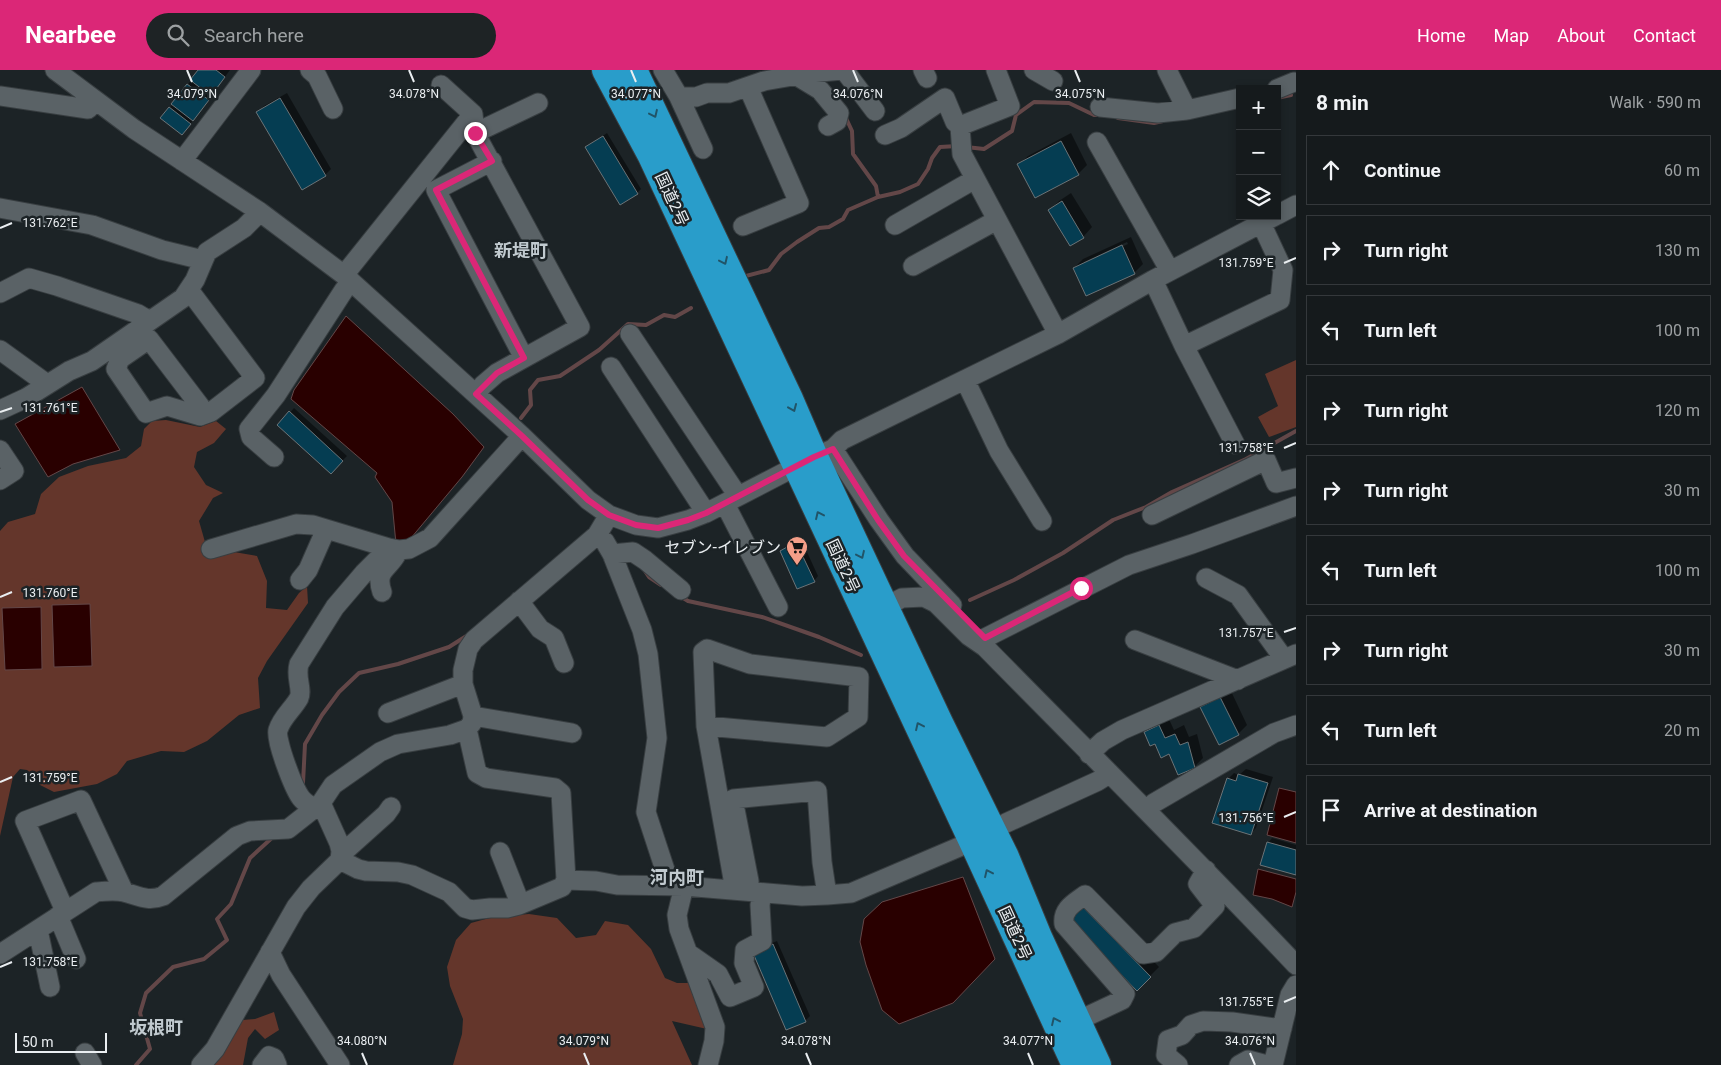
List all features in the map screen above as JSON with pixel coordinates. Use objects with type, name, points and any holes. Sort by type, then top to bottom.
[{"type":"highway","name":"国道2号","points":[[606,70],[815,458]]},
{"type":"highway","name":"国道2号","points":[[633,70],[789,399],[815,458],[876,612],[973,841],[1076,1065]]},
{"type":"highway","name":"国道2号","points":[[876,612],[1004,857],[1038,937],[1097,1065]]},
{"type":"street","points":[[55,70],[182,161],[260,212],[348,278],[522,436],[588,500],[609,515],[636,525],[658,528],[706,513],[815,458],[842,440],[1058,334],[1267,220]]},
{"type":"street","points":[[182,161],[251,70]]},
{"type":"street","points":[[310,70],[317,76],[333,109]]},
{"type":"street","points":[[663,70],[679,97],[703,149]]},
{"type":"street","points":[[679,97],[729,93],[764,81],[843,70],[875,111]]},
{"type":"street","points":[[961,141],[1010,106],[996,70]]},
{"type":"street","points":[[1034,70],[1053,81],[1052,70]]},
{"type":"street","points":[[1167,70],[1187,110]]},
{"type":"street","points":[[797,76],[820,90],[839,113],[837,121],[828,126]]},
{"type":"street","points":[[441,85],[472,114],[475,133],[492,161],[580,328],[497,373],[476,394]]},
{"type":"street","points":[[743,226],[799,203],[748,87]]},
{"type":"street","points":[[0,96],[88,109],[96,101]]},
{"type":"street","points":[[885,135],[901,128],[945,98],[975,179],[1058,334]]},
{"type":"street","points":[[1100,107],[1158,113],[1187,110],[1236,99]]},
{"type":"street","points":[[475,133],[538,103]]},
{"type":"street","points":[[274,457],[251,437],[249,429],[253,422],[276,395],[344,290],[348,278],[472,114]]},
{"type":"street","points":[[1097,142],[1170,272]]},
{"type":"street","points":[[492,161],[436,190],[524,358]]},
{"type":"street","points":[[895,226],[975,179]]},
{"type":"street","points":[[1281,213],[1296,206]]},
{"type":"street","points":[[0,208],[92,225],[162,250],[203,260]]},
{"type":"street","points":[[0,410],[26,398],[68,371],[92,361],[148,320],[183,298],[208,252],[244,228],[260,212]]},
{"type":"street","points":[[913,266],[997,220]]},
{"type":"street","points":[[1184,346],[1280,300],[1283,270],[1271,220]]},
{"type":"street","points":[[0,293],[29,278],[138,314],[148,320]]},
{"type":"street","points":[[1154,280],[1184,346],[1235,444]]},
{"type":"street","points":[[189,290],[255,378],[211,412],[200,416],[167,406],[146,413],[116,369],[120,359],[149,339],[200,406],[200,416]]},
{"type":"street","points":[[630,334],[731,500],[778,607]]},
{"type":"street","points":[[0,350],[47,384]]},
{"type":"street","points":[[611,367],[706,513]]},
{"type":"street","points":[[965,380],[999,450],[1042,521]]},
{"type":"street","points":[[232,397],[253,422]]},
{"type":"street","points":[[211,549],[296,524],[313,525],[394,549],[409,549],[430,538],[522,436]]},
{"type":"street","points":[[0,450],[14,471],[0,480]]},
{"type":"street","points":[[815,458],[878,520],[904,556],[1089,754],[1206,870],[1296,965]]},
{"type":"street","points":[[1152,515],[1266,460],[1276,483],[1296,478]]},
{"type":"street","points":[[985,643],[1129,565],[1296,506]]},
{"type":"street","points":[[394,549],[364,573],[335,607],[299,664],[296,673],[300,690],[299,697],[280,723],[277,732],[278,744],[296,790],[301,797],[317,805],[339,843],[341,856],[358,869],[412,874],[448,892],[465,908],[472,910],[507,908],[562,887],[566,880],[561,793],[556,788],[486,778],[477,773],[463,684],[463,670],[468,649],[474,640],[597,535],[609,515]]},
{"type":"street","points":[[300,580],[308,570],[326,529]]},
{"type":"street","points":[[597,535],[605,542],[612,554],[642,630],[648,654],[657,738],[646,812],[667,876],[676,885],[679,929],[715,1027],[714,1042],[708,1065]]},
{"type":"street","points":[[382,592],[379,582],[382,573],[395,558],[394,549]]},
{"type":"street","points":[[612,554],[632,552],[645,560],[680,590]]},
{"type":"street","points":[[1089,754],[1103,741],[1122,730],[1290,656],[1238,594],[1206,578]]},
{"type":"street","points":[[876,612],[902,598],[924,597],[936,603],[969,636],[985,643]]},
{"type":"street","points":[[520,601],[540,629],[554,638],[564,663]]},
{"type":"street","points":[[1135,640],[1238,680]]},
{"type":"street","points":[[688,953],[718,974],[730,996],[754,988],[744,963],[745,950],[762,941],[760,905],[749,891],[706,726],[703,652],[707,649],[750,664],[859,677],[858,717],[827,737],[706,726]]},
{"type":"street","points":[[388,713],[463,684]]},
{"type":"street","points":[[0,954],[96,892],[124,892],[140,898],[155,899],[163,896],[237,836],[250,831],[288,829],[317,805],[333,785],[380,752],[398,744],[450,735],[470,722],[572,733]]},
{"type":"street","points":[[1147,810],[1154,803],[1274,733],[1296,724]]},
{"type":"street","points":[[1006,823],[1098,781],[1109,774]]},
{"type":"street","points":[[749,891],[749,881],[733,800],[817,791],[822,862],[827,895]]},
{"type":"street","points":[[76,959],[61,914],[25,821],[81,800],[124,892]]},
{"type":"street","points":[[201,1065],[215,1049],[296,907],[341,856],[391,808]]},
{"type":"street","points":[[566,880],[596,881],[617,885],[676,885],[802,896],[851,893],[959,847]]},
{"type":"street","points":[[500,852],[519,905]]},
{"type":"street","points":[[1077,1021],[1122,1000],[1125,994],[1064,924],[1063,916],[1069,906],[1085,895],[1143,954],[1156,952],[1175,933],[1194,928],[1215,906],[1198,884],[1206,870]]},
{"type":"street","points":[[38,930],[50,987]]},
{"type":"street","points":[[270,952],[282,975],[340,1065]]},
{"type":"street","points":[[1273,1065],[1290,995],[1296,985]]},
{"type":"street","points":[[1178,1065],[1166,1055],[1168,1040],[1182,1035],[1191,1025],[1203,1021],[1232,1022],[1282,1029]]},
{"type":"street","points":[[262,1065],[269,1056],[274,1058],[276,1065]]},
{"type":"street","points":[[1239,1065],[1248,1060],[1267,1065]]},
{"type":"shaded area","points":[[346,316],[453,414],[484,447],[462,477],[411,538],[413,544],[396,544],[392,502],[375,477],[377,473],[291,399],[294,390]]},
{"type":"shaded area","points":[[1296,360],[1296,427],[1269,437],[1258,417],[1278,406],[1265,374]]},
{"type":"shaded area","points":[[82,387],[120,450],[73,464],[48,477],[15,424]]},
{"type":"shaded area","points":[[166,420],[200,427],[216,421],[226,429],[214,443],[197,452],[194,467],[206,485],[223,493],[213,498],[199,521],[205,542],[216,556],[234,552],[257,556],[267,581],[266,608],[287,610],[299,593],[307,586],[308,603],[267,661],[258,678],[260,708],[239,715],[207,741],[184,752],[161,751],[127,761],[117,774],[97,784],[54,792],[40,785],[27,770],[20,769],[13,777],[0,836],[0,531],[8,522],[35,514],[41,494],[59,477],[88,466],[126,458],[141,446],[144,429],[152,421]]},
{"type":"shaded area","points":[[90,604],[92,666],[54,667],[52,605]]},
{"type":"shaded area","points":[[41,607],[42,669],[5,670],[2,608]]},
{"type":"shaded area","points":[[1279,788],[1296,792],[1296,843],[1267,835]]},
{"type":"shaded area","points":[[1258,869],[1296,879],[1296,892],[1292,907],[1272,899],[1253,895]]},
{"type":"shaded area","points":[[963,877],[995,959],[953,1003],[899,1024],[882,1010],[866,965],[860,942],[864,919],[882,902]]},
{"type":"shaded area","points":[[529,914],[557,918],[576,938],[596,935],[605,921],[628,925],[651,949],[665,978],[677,983],[693,983],[707,1029],[672,1021],[692,1065],[453,1065],[462,1034],[463,1019],[450,986],[447,967],[456,940],[471,923],[493,917]]},
{"type":"shaded area","points":[[274,1012],[279,1030],[265,1039],[255,1029],[248,1038],[243,1065],[210,1065],[242,1020],[255,1019]]},
{"type":"building","points":[[198,70],[216,70],[225,77],[211,96],[190,80]]},
{"type":"building","points":[[187,84],[209,100],[193,121],[171,104]]},
{"type":"building","points":[[280,98],[326,176],[302,190],[256,112]]},
{"type":"building","points":[[169,107],[191,124],[182,135],[160,118]]},
{"type":"building","points":[[603,136],[638,194],[620,205],[585,147]]},
{"type":"building","points":[[1061,141],[1079,175],[1035,198],[1017,164]]},
{"type":"building","points":[[1062,201],[1084,238],[1070,246],[1048,210]]},
{"type":"building","points":[[1122,245],[1135,274],[1086,296],[1073,268]]},
{"type":"building","points":[[289,411],[343,461],[331,474],[277,425]]},
{"type":"building","name":"セブン-イレブン","points":[[796,542],[815,582],[797,589],[780,551]]},
{"type":"building","points":[[1220,697],[1239,735],[1219,745],[1200,707]]},
{"type":"building","points":[[1159,725],[1165,738],[1175,734],[1180,745],[1188,742],[1195,768],[1178,775],[1169,754],[1161,758],[1155,744],[1150,746],[1144,732]]},
{"type":"building","points":[[1238,774],[1268,783],[1251,835],[1212,823],[1227,778],[1236,781]]},
{"type":"building","points":[[1267,842],[1296,850],[1296,875],[1260,865]]},
{"type":"building","points":[[1082,906],[1151,977],[1137,991],[1068,920]]},
{"type":"building","points":[[773,944],[806,1022],[786,1030],[753,953]]},
{"type":"waterway","points":[[1281,97],[1291,95]]},
{"type":"waterway","points":[[966,147],[984,149],[1012,131],[1016,115],[1034,102],[1069,103],[1094,115],[1099,115]]},
{"type":"waterway","points":[[845,116],[852,131],[853,154],[876,186],[878,197]]},
{"type":"waterway","points":[[1118,118],[1154,123],[1163,121]]},
{"type":"waterway","points":[[742,277],[769,270],[781,254],[819,228],[829,227],[843,219],[848,210],[878,197],[900,192],[918,184],[940,147],[957,146]]},
{"type":"waterway","points":[[521,418],[531,405],[530,390],[538,380],[560,376],[599,350],[628,324],[646,325],[664,315],[675,317],[691,308]]},
{"type":"waterway","points":[[970,600],[1014,580],[1063,553],[1113,520],[1146,507],[1172,492],[1246,459],[1296,431]]},
{"type":"waterway","points":[[643,568],[649,577],[661,585]]},
{"type":"waterway","points":[[680,596],[688,601],[762,617],[819,637],[861,655]]},
{"type":"waterway","points":[[303,783],[305,744],[322,715],[339,692],[359,673],[398,664],[449,647],[468,635]]},
{"type":"waterway","points":[[136,1065],[150,1049],[140,1013],[146,993],[173,967],[204,959],[227,940],[217,919],[231,904],[250,858],[274,836]]},
{"type":"place","name":"セブン-イレブン","points":[[797,566]]},
{"type":"district","name":"新堤町","points":[[521,250]]},
{"type":"district","name":"河内町","points":[[677,877]]},
{"type":"district","name":"坂根町","points":[[156,1027]]},
{"type":"route","points":[[475,133],[492,161],[436,190],[524,358],[497,373],[476,394],[588,500],[609,515],[636,525],[658,528],[706,513],[833,449],[878,520],[904,556],[985,638],[1081,588]]}]
